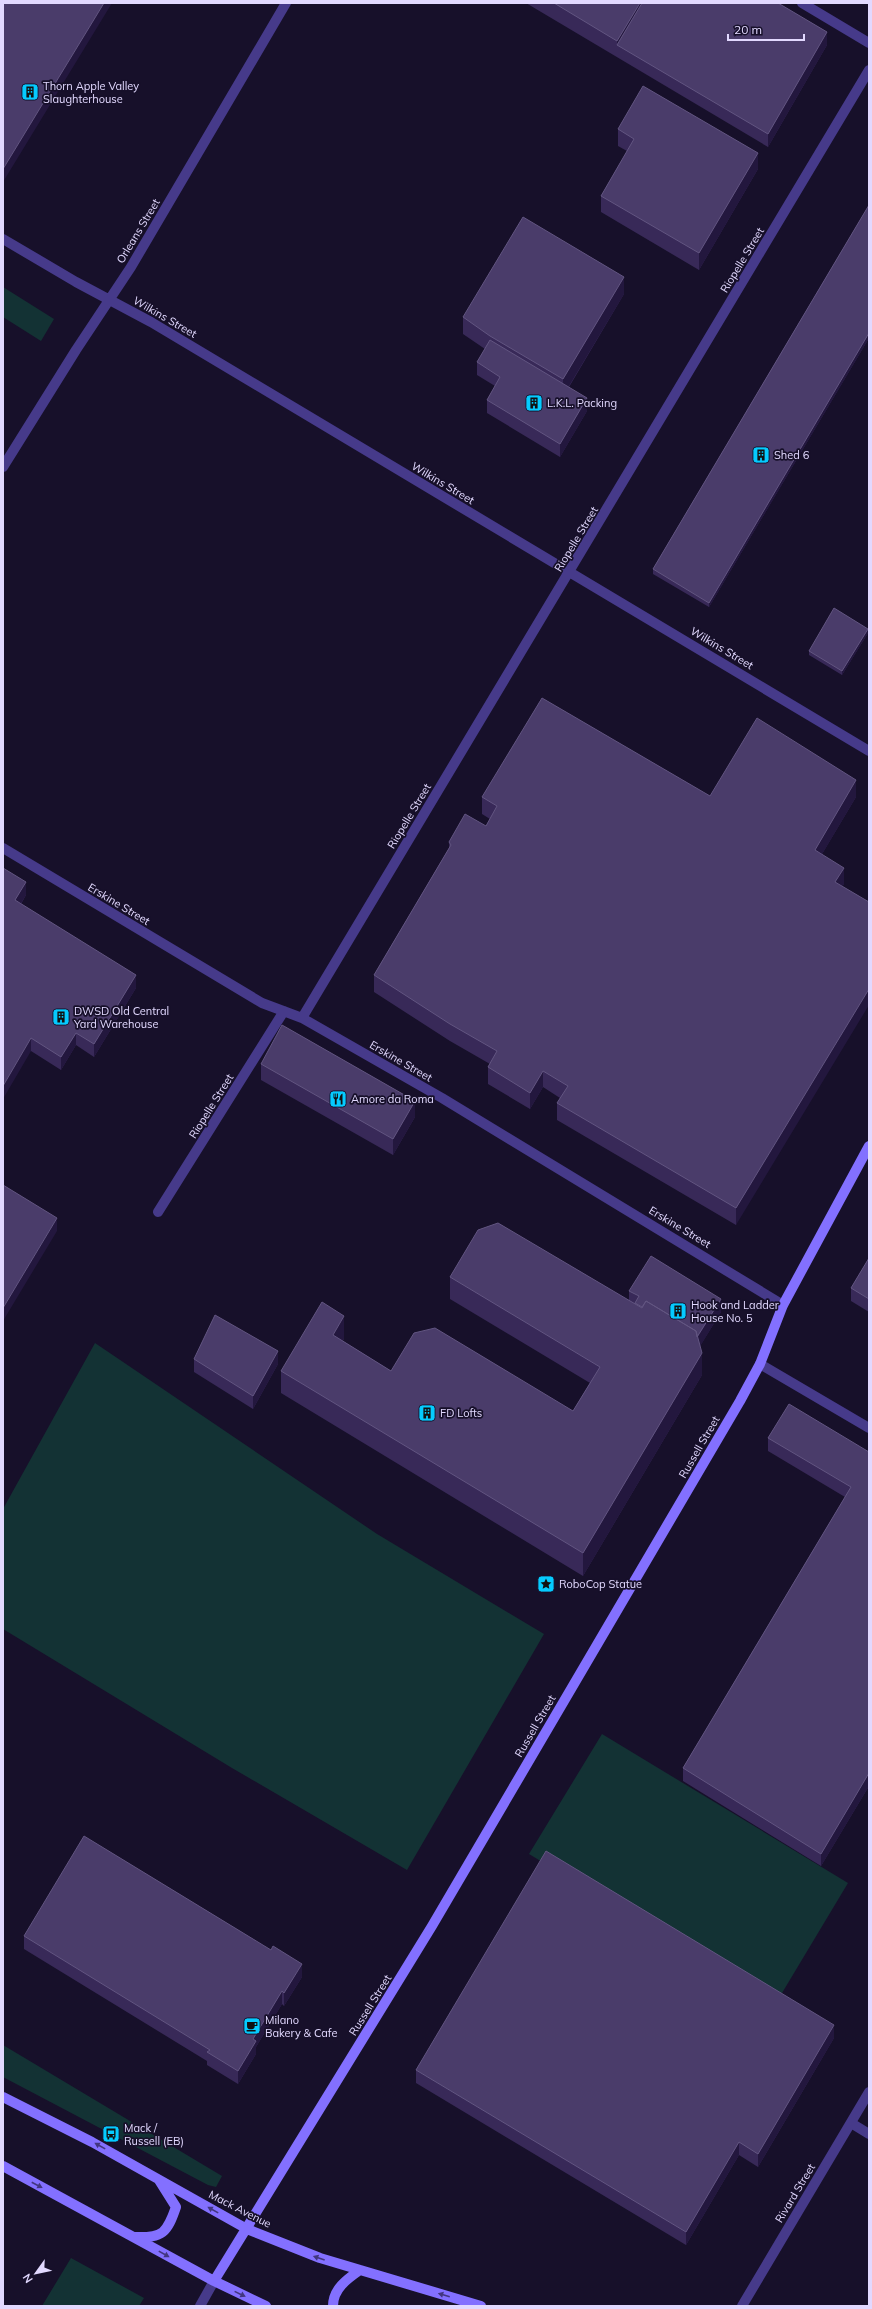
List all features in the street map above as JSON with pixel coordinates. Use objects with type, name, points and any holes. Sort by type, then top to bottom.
[{"type":"street","name":"Orleans Street","points":[[3,466],[131,266],[286,3]]},
{"type":"street","points":[[802,3],[869,43]]},
{"type":"street","name":"Riopelle Street","points":[[302,1018],[869,70]]},
{"type":"street","name":"Wilkins Street","points":[[3,239],[108,300],[151,322],[869,751]]},
{"type":"street","name":"Erskine Street","points":[[3,848],[262,1003],[302,1018],[482,1122],[783,1304]]},
{"type":"street","name":"Riopelle Street","points":[[158,1212],[284,1011]]},
{"type":"street","name":"Russell Street","points":[[200,2306],[432,1926],[760,1364],[783,1304],[869,1146]]},
{"type":"street","points":[[760,1364],[869,1428]]},
{"type":"street","name":"Rivard Street","points":[[742,2306],[869,2092]]},
{"type":"street","name":"Mack Avenue","points":[[3,2097],[92,2142],[247,2229],[320,2258],[481,2306]]},
{"type":"street","points":[[851,2123],[869,2134]]},
{"type":"street","points":[[3,2166],[214,2281],[266,2306]]},
{"type":"street","points":[[133,2237],[154,2238],[169,2226],[176,2207],[159,2180]]},
{"type":"street","points":[[333,2306],[333,2300],[344,2281],[360,2270]]},
{"type":"green space","points":[[3,287],[54,319],[41,341],[3,317]]},
{"type":"green space","points":[[95,1343],[377,1534],[544,1634],[407,1870],[232,1768],[3,1629],[3,1509]]},
{"type":"green space","points":[[602,1734],[848,1883],[776,2003],[529,1854]]},
{"type":"green space","points":[[3,2045],[222,2176],[216,2187],[208,2185],[3,2077]]},
{"type":"green space","points":[[71,2258],[144,2298],[139,2306],[42,2306]]},
{"type":"building","name":"Thorn Apple Valley Slaughterhouse","points":[[3,3],[104,3],[3,169]]},
{"type":"building","points":[[554,3],[640,3],[617,41]]},
{"type":"building","points":[[642,3],[778,3],[827,32],[768,134],[617,45]]},
{"type":"building","points":[[643,86],[758,153],[699,253],[601,196],[634,139],[618,129]]},
{"type":"building","name":"Shed 6","points":[[869,205],[869,333],[709,603],[653,569]]},
{"type":"building","points":[[523,217],[624,277],[563,379],[490,336],[463,317]]},
{"type":"building","name":"L.K.L. Packing","points":[[490,340],[587,398],[560,444],[487,400],[500,377],[477,362]]},
{"type":"building","points":[[834,608],[868,629],[842,671],[809,651]]},
{"type":"building","points":[[542,698],[710,796],[757,718],[856,780],[815,850],[844,868],[835,882],[869,902],[869,989],[736,1208],[557,1103],[568,1086],[543,1071],[530,1093],[488,1067],[497,1051],[450,1024],[374,975],[451,845],[449,842],[465,814],[486,826],[497,806],[482,797]]},
{"type":"building","name":"DWSD Old Central Yard Warehouse","points":[[3,868],[26,882],[15,900],[136,975],[94,1044],[76,1033],[61,1057],[31,1038],[3,1086]]},
{"type":"building","points":[[282,1025],[415,1101],[393,1139],[261,1064]]},
{"type":"building","points":[[3,1185],[57,1218],[3,1308]]},
{"type":"building","name":"FD Lofts","points":[[498,1223],[642,1308],[646,1301],[696,1331],[702,1353],[583,1553],[281,1371],[322,1302],[344,1316],[333,1335],[391,1371],[414,1333],[435,1328],[573,1411],[600,1367],[450,1277],[478,1230]]},
{"type":"building","points":[[651,1256],[721,1299],[697,1337],[696,1331],[646,1301],[642,1307],[635,1303],[639,1296],[629,1291]]},
{"type":"building","points":[[869,1258],[869,1299],[851,1288]]},
{"type":"building","points":[[215,1315],[278,1351],[253,1396],[194,1359]]},
{"type":"building","points":[[789,1404],[869,1452],[869,1773],[821,1854],[683,1768],[851,1487],[768,1438]]},
{"type":"building","points":[[84,1836],[271,1950],[273,1946],[302,1964],[284,1993],[282,1991],[253,2039],[256,2041],[238,2071],[207,2052],[210,2050],[24,1936]]},
{"type":"building","points":[[546,1851],[834,2025],[758,2154],[739,2142],[686,2232],[416,2070]]},
{"type":"place","name":"Thorn Apple Valley Slaughterhouse","points":[[30,92]]},
{"type":"place","name":"L.K.L. Packing","points":[[534,403]]},
{"type":"place","name":"Shed 6","points":[[761,455]]},
{"type":"place","name":"DWSD Old Central Yard Warehouse","points":[[61,1017]]},
{"type":"place","name":"Amore da Roma","points":[[338,1099]]},
{"type":"place","name":"Hook and Ladder House No. 5","points":[[678,1311]]},
{"type":"place","name":"FD Lofts","points":[[427,1413]]},
{"type":"place","name":"RoboCop Statue","points":[[546,1584]]},
{"type":"place","name":"Milano Bakery & Cafe","points":[[252,2026]]},
{"type":"place","name":"Mack / Russell (EB)","points":[[111,2134]]}]
